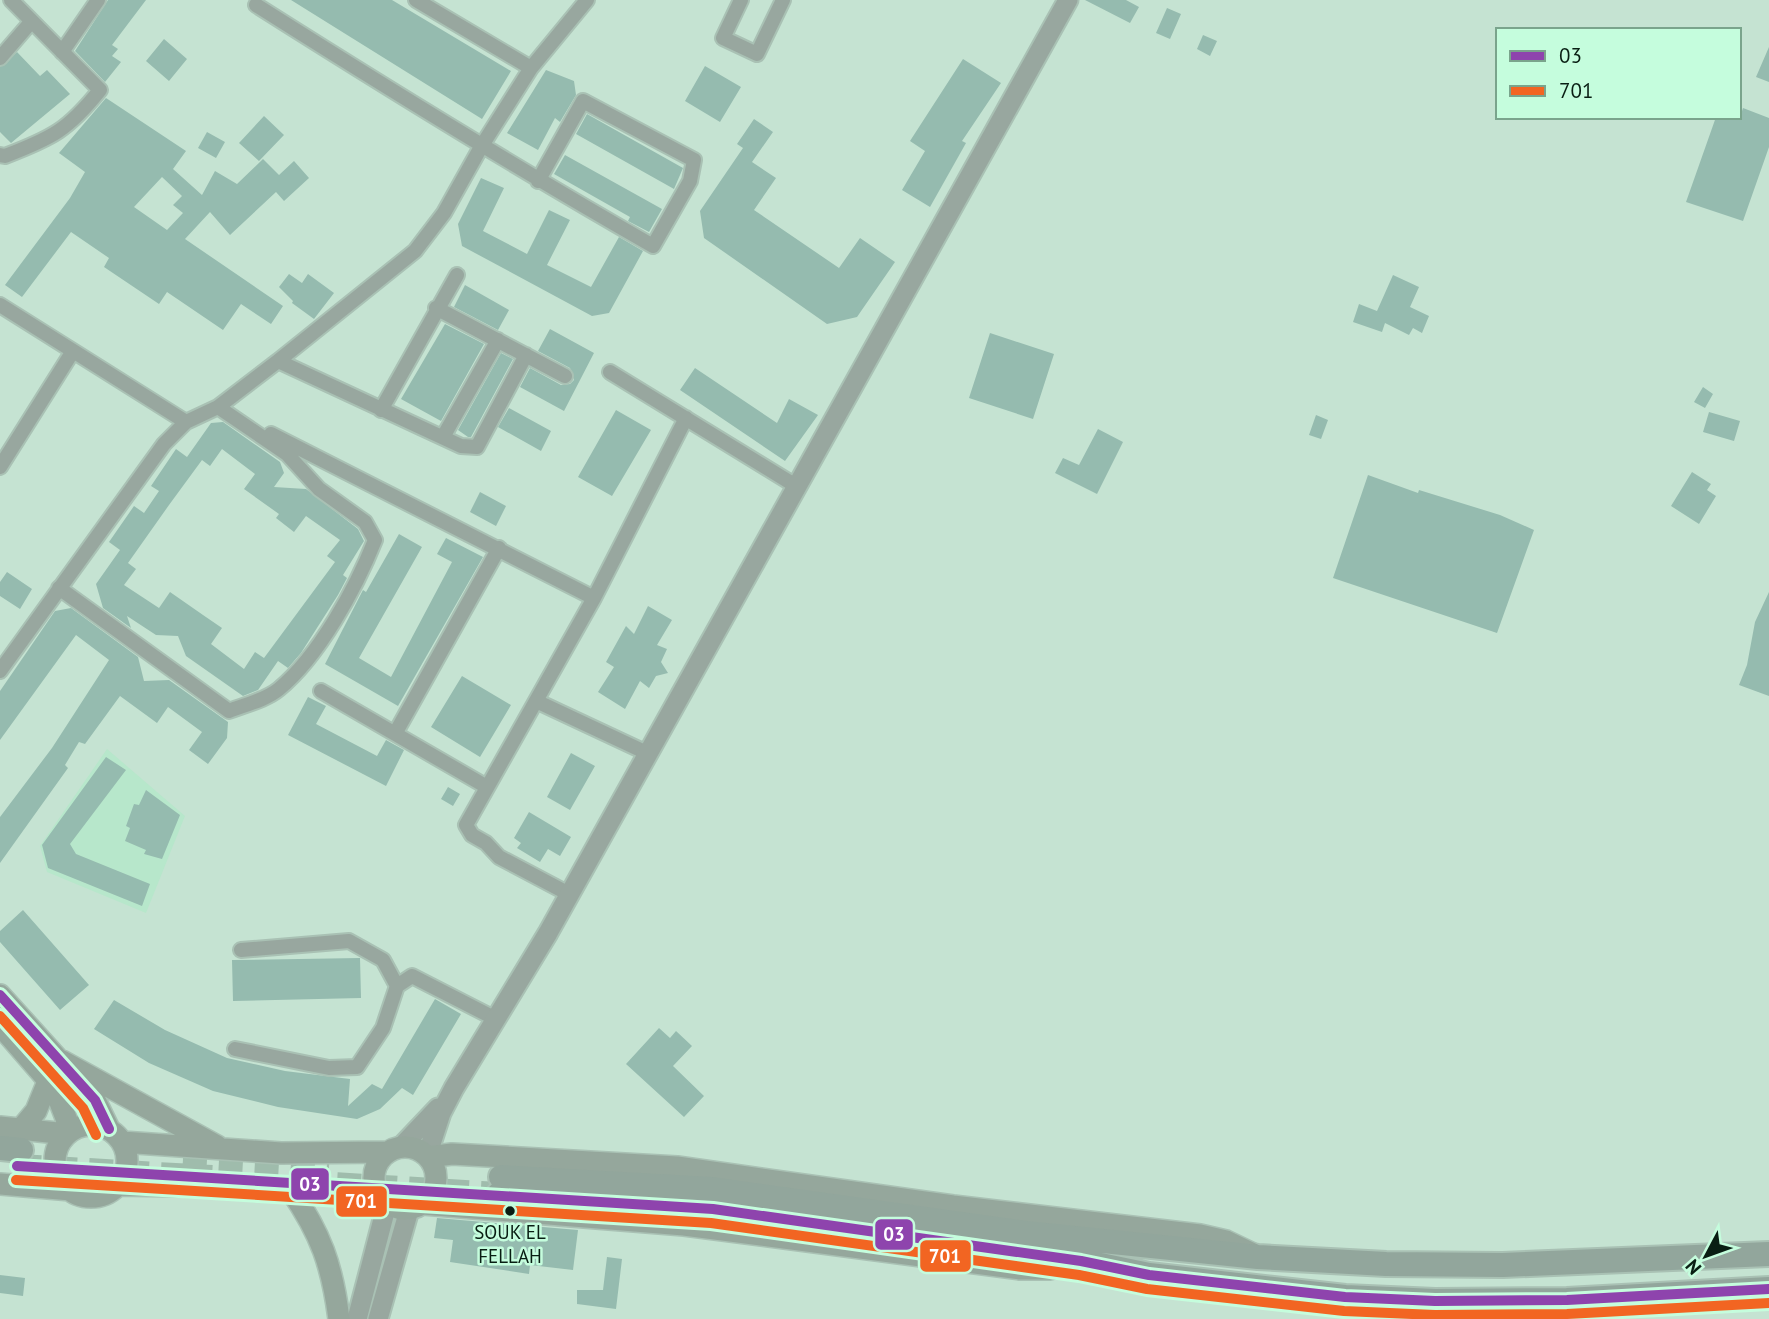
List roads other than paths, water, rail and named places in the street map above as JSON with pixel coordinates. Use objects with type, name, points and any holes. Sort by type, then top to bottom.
[{"type":"highway","points":[[1769,1254],[1503,1265],[1258,1257],[1026,1233],[711,1189],[500,1185],[713,1209],[1081,1261],[1132,1272],[1248,1289],[1409,1300],[1567,1300],[1769,1289]]},
{"type":"main road","points":[[0,995],[101,1107],[116,1136],[126,1169],[117,1185],[109,1192],[90,1197],[71,1191],[8,1153]]},
{"type":"main road","points":[[0,1025],[48,1079],[59,1096],[69,1132]]},
{"type":"main road","points":[[62,1061],[144,1108],[228,1151]]},
{"type":"main road","points":[[8,1153],[41,1101],[48,1079]]},
{"type":"main road","points":[[8,1153],[86,1125],[116,1136],[228,1151],[419,1150],[427,1156],[436,1178],[433,1193],[416,1207]]},
{"type":"main road","points":[[69,1132],[56,1149],[55,1158],[59,1176],[71,1191]]},
{"type":"main road","points":[[384,1202],[373,1178],[377,1164],[394,1150]]},
{"type":"main road","points":[[427,1156],[465,1154],[677,1167],[964,1208],[1200,1235],[1237,1245],[1258,1257]]},
{"type":"main road","points":[[117,1185],[290,1189],[416,1207],[684,1225],[1020,1269],[1049,1269],[1081,1261]]},
{"type":"main road","points":[[290,1189],[310,1218],[325,1249],[339,1319]]},
{"type":"street","points":[[0,155],[5,156],[50,139],[76,120],[100,90],[11,0]]},
{"type":"street","points":[[62,52],[98,0]]},
{"type":"street","points":[[416,0],[531,68]]},
{"type":"street","points":[[741,0],[723,38],[757,54],[783,0]]},
{"type":"street","points":[[427,1156],[441,1112],[454,1088],[569,894],[1068,0]]},
{"type":"street","points":[[0,671],[146,467],[186,422],[218,407],[415,251],[444,213],[481,147],[531,68],[582,2]]},
{"type":"street","points":[[256,5],[481,147],[538,181],[653,246],[690,181],[694,160],[583,101],[538,181]]},
{"type":"street","points":[[0,58],[31,22]]},
{"type":"street","points":[[381,410],[436,308],[457,275]]},
{"type":"street","points":[[0,305],[186,422]]},
{"type":"street","points":[[436,308],[565,376]]},
{"type":"street","points":[[443,437],[498,340]]},
{"type":"street","points":[[0,467],[73,351]]},
{"type":"street","points":[[278,361],[461,446],[477,447],[526,355]]},
{"type":"street","points":[[610,372],[796,485]]},
{"type":"street","points":[[218,407],[594,598]]},
{"type":"street","points":[[59,588],[229,711],[278,691],[320,642],[362,575],[375,540],[365,522],[319,489],[287,454],[218,407]]},
{"type":"street","points":[[569,894],[499,857],[486,842],[472,835],[466,825],[594,598],[686,418]]},
{"type":"street","points":[[396,733],[499,548]]},
{"type":"street","points":[[321,691],[488,787]]},
{"type":"street","points":[[536,701],[647,753]]},
{"type":"street","points":[[241,950],[349,941],[383,960],[397,986]]},
{"type":"street","points":[[235,1049],[329,1068],[357,1067],[383,1028],[397,986],[412,976],[494,1018]]},
{"type":"street","points":[[394,1150],[425,1124],[454,1088]]},
{"type":"street","points":[[357,1319],[384,1202]]},
{"type":"street","points":[[378,1319],[416,1207]]},
{"type":"tunnel","points":[[183,1159],[329,1167]]},
{"type":"tunnel","points":[[17,1166],[212,1177]]},
{"type":"tunnel","points":[[301,1182],[499,1194]]},
{"type":"place","name":"SOUK EL FELLAH","points":[[510,1211]]}]
